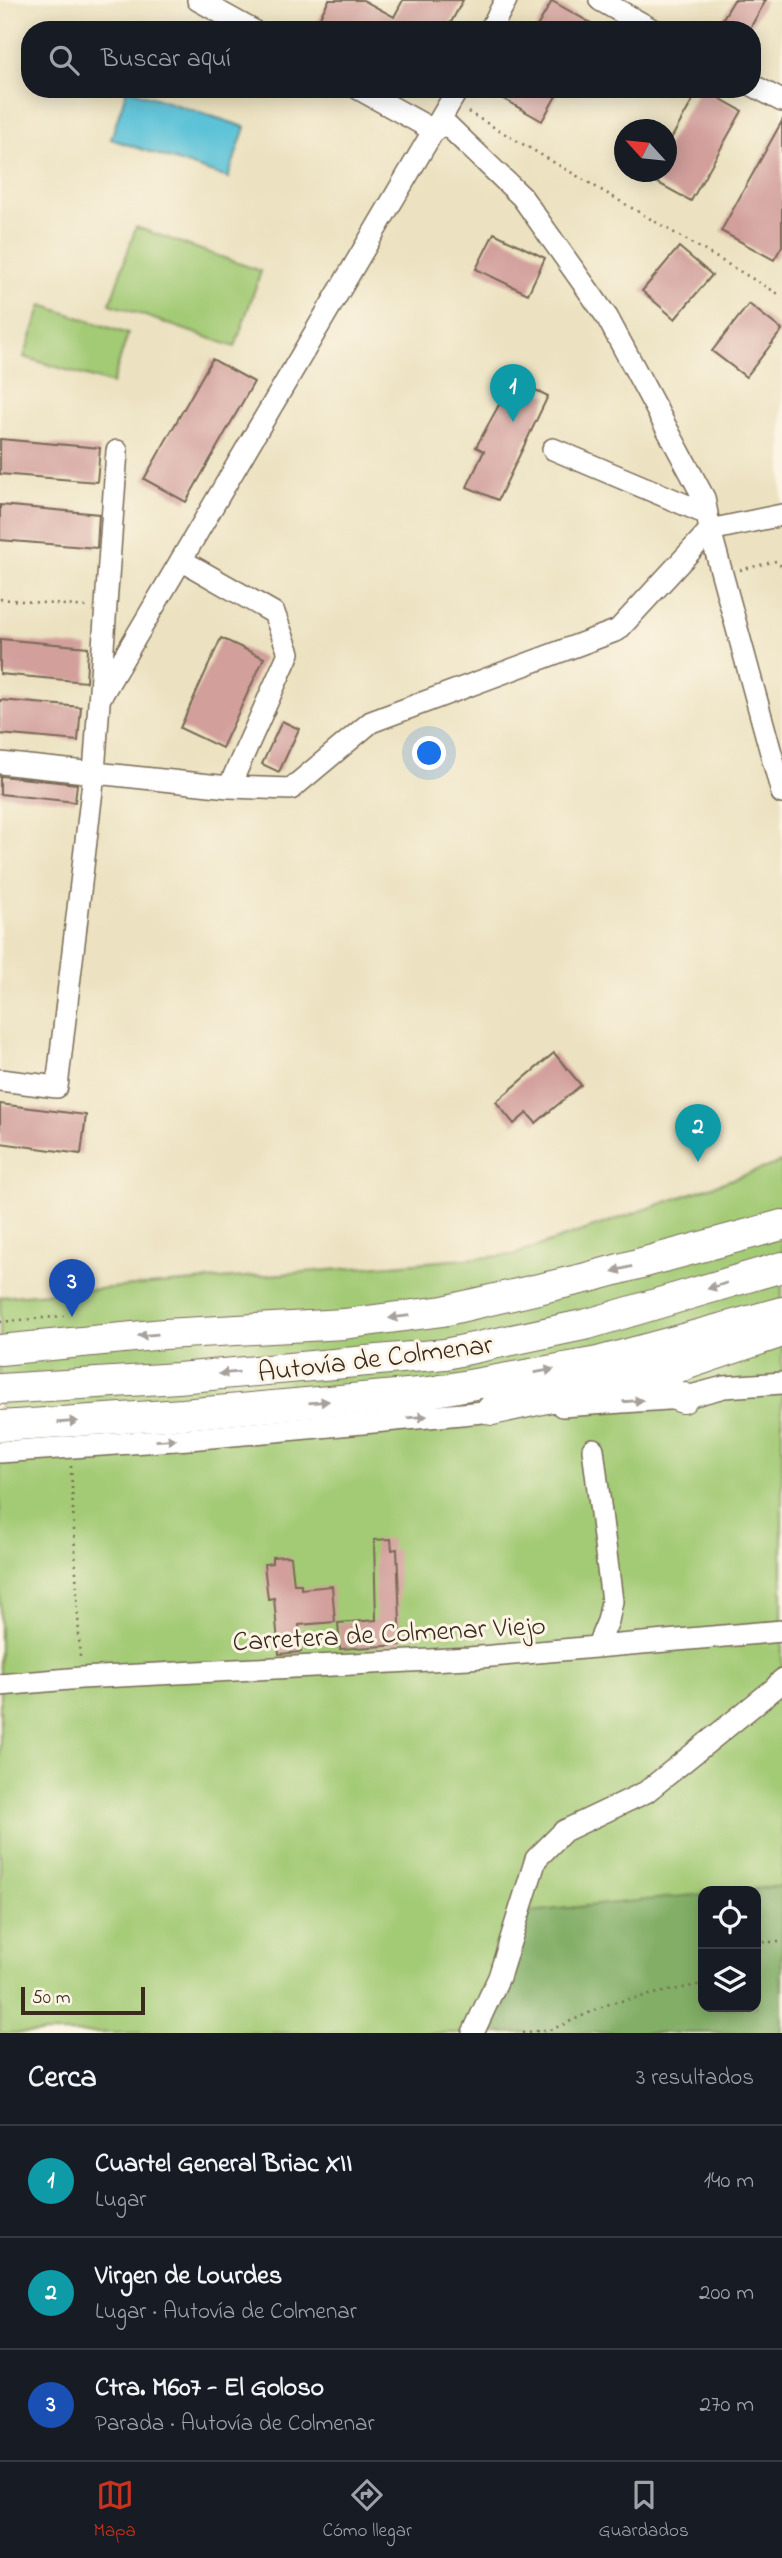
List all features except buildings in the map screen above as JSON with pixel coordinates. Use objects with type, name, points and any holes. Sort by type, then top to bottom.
[{"type":"highway","points":[[0,1350],[151,1335],[344,1324],[443,1311],[599,1275],[782,1225]]},
{"type":"highway","name":"Autovía de Colmenar","points":[[0,1389],[178,1378],[445,1354],[588,1324],[782,1267]]},
{"type":"highway","name":"Autovía de Colmenar","points":[[0,1426],[183,1414],[430,1392],[598,1362],[782,1312]]},
{"type":"highway","points":[[492,1410],[661,1373],[782,1332]]},
{"type":"highway","points":[[661,1373],[654,1383],[655,1387],[683,1398]]},
{"type":"street","points":[[198,0],[236,21]]},
{"type":"street","points":[[495,21],[506,0]]},
{"type":"street","points":[[600,0],[637,21]]},
{"type":"street","points":[[761,90],[782,101]]},
{"type":"street","points":[[395,98],[447,111],[522,197],[607,317],[704,498],[782,793]]},
{"type":"street","points":[[100,698],[447,111]]},
{"type":"street","points":[[553,449],[709,522],[782,515]]},
{"type":"street","points":[[0,1080],[57,1087],[94,772],[117,451]]},
{"type":"street","points":[[0,763],[229,787],[291,789],[370,722],[618,631],[709,522]]},
{"type":"street","points":[[181,561],[274,613],[289,653],[229,787]]},
{"type":"street","points":[[0,1451],[189,1439],[492,1410],[683,1398],[724,1387],[782,1383]]},
{"type":"street","points":[[593,1449],[612,1601],[608,1621],[597,1647]]},
{"type":"street","name":"Carretera de Colmenar Viejo","points":[[0,1685],[81,1678],[468,1658],[782,1631]]},
{"type":"street","points":[[473,2033],[499,1977],[536,1859],[564,1830],[646,1792],[782,1680]]},
{"type":"path","points":[[447,111],[782,296]]},
{"type":"path","points":[[724,574],[776,561],[782,567]]},
{"type":"path","points":[[0,599],[106,609]]},
{"type":"path","points":[[0,1322],[64,1316]]},
{"type":"path","points":[[70,1445],[81,1678]]},
{"type":"path","points":[[761,1942],[782,1942]]},
{"type":"path","points":[[522,2033],[553,2029],[611,2003],[698,1984]]},
{"type":"green space","points":[[136,227],[261,271],[235,347],[110,304]]},
{"type":"green space","points":[[42,305],[128,334],[112,384],[24,357]]},
{"type":"green space","points":[[782,1162],[782,2033],[0,2033],[0,1297],[513,1255]]},
{"type":"green space","points":[[782,1886],[782,2033],[482,2033],[530,1912],[698,1895],[698,2012],[761,2012],[761,1888]]},
{"type":"water","points":[[124,98],[155,98],[245,127],[228,178],[111,139]]},
{"type":"place","name":"Cuartel General Briac XII","points":[[513,422]]},
{"type":"place","name":"Virgen de Lourdes","points":[[698,1162]]},
{"type":"place","name":"Ctra. M607 - El Goloso","points":[[72,1317]]}]
